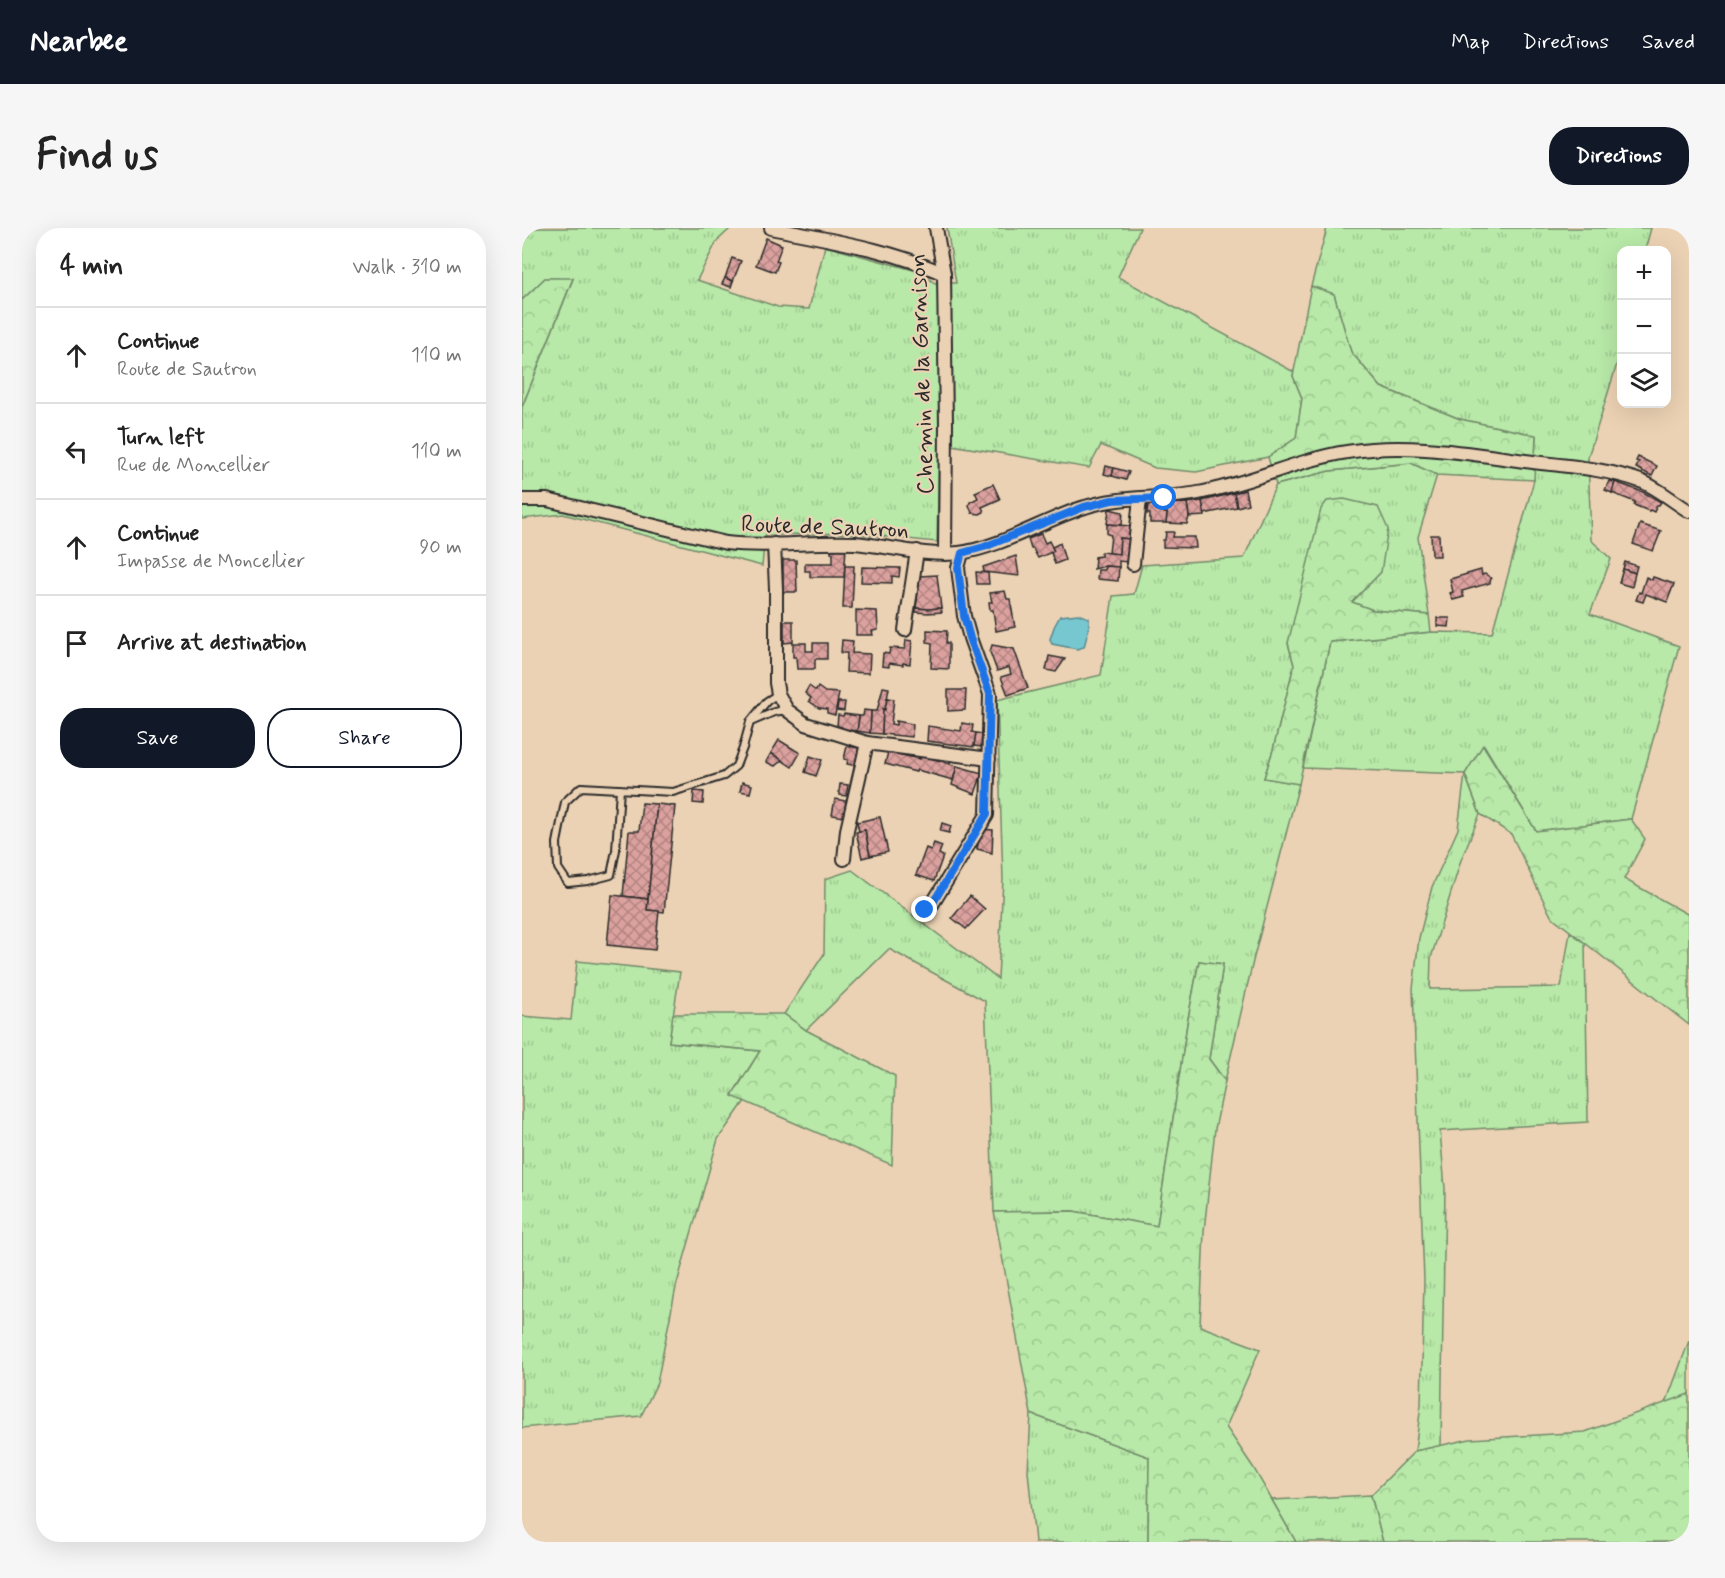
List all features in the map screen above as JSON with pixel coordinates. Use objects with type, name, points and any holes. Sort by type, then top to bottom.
[{"type":"street","points":[[771,228],[859,247],[926,266],[944,274]]},
{"type":"street","name":"Chemin de la Garnison","points":[[936,228],[944,274],[945,554]]},
{"type":"street","name":"Route de Sautron","points":[[522,500],[547,500],[726,543],[749,546],[818,542],[945,554],[962,553],[984,547],[1084,507],[1112,500],[1164,498],[1199,493],[1345,452],[1378,448],[1410,448],[1444,450],[1611,472],[1645,483],[1689,511]]},
{"type":"street","points":[[1133,564],[1140,499]]},
{"type":"street","points":[[774,544],[776,683],[778,694],[787,710],[806,724],[867,743],[988,759]]},
{"type":"street","points":[[905,630],[917,551]]},
{"type":"street","points":[[925,910],[931,906],[987,814],[990,694],[964,616],[958,568],[962,553]]},
{"type":"street","points":[[844,859],[847,830],[867,743]]},
{"type":"lane","points":[[620,789],[616,850],[611,875],[568,883],[558,868],[557,843],[565,802],[581,787],[620,789],[673,792],[723,776],[736,766],[744,748],[750,722],[767,701],[778,694]]},
{"type":"lane","points":[[750,722],[774,712],[787,710]]},
{"type":"green space","points":[[522,228],[731,228],[717,241],[697,280],[778,307],[809,309],[825,246],[917,271],[935,283],[956,283],[947,228],[1140,228],[1118,277],[1294,372],[1293,376],[1302,398],[1296,438],[1268,457],[1196,472],[1155,468],[1101,445],[1089,468],[939,443],[937,542],[847,533],[765,535],[762,566],[563,514],[522,519],[522,407],[573,279],[545,278],[522,300]]},
{"type":"green space","points":[[1327,228],[1651,228],[1646,246],[1617,246],[1617,364],[1588,457],[1591,540],[1611,559],[1590,614],[1679,646],[1631,819],[1536,831],[1484,745],[1465,774],[1303,768],[1330,642],[1431,632],[1492,633],[1534,480],[1536,436],[1460,419],[1381,387],[1351,352],[1334,294],[1311,286]]},
{"type":"green space","points":[[545,278],[573,278],[522,407],[522,300]]},
{"type":"green space","points":[[1311,286],[1334,294],[1351,352],[1381,387],[1460,419],[1536,435],[1534,480],[1437,475],[1411,463],[1329,471],[1276,485],[1268,457],[1296,438],[1302,398],[1293,376]]},
{"type":"green space","points":[[1411,463],[1437,475],[1418,537],[1429,615],[1373,610],[1352,602],[1381,572],[1288,643],[1294,665],[1264,778],[1299,784],[1254,957],[1225,1081],[1209,1059],[1223,964],[1199,961],[1187,1024],[1157,1226],[1073,1211],[994,1212],[985,1001],[889,949],[806,1030],[784,1014],[824,954],[825,879],[852,870],[998,979],[1003,879],[997,700],[1101,675],[1113,596],[1134,594],[1142,565],[1244,558],[1276,485],[1329,471]]},
{"type":"green space","points":[[1344,499],[1378,507],[1388,529],[1381,572],[1352,602],[1373,610],[1429,615],[1431,632],[1330,642],[1299,784],[1264,778],[1294,665],[1288,643],[1321,509],[1327,501]]},
{"type":"green space","points":[[1483,745],[1536,831],[1631,819],[1645,839],[1624,879],[1689,915],[1689,1025],[1551,916],[1511,834],[1480,814],[1465,774]]},
{"type":"green space","points":[[1465,774],[1480,814],[1461,860],[1431,958],[1430,989],[1561,987],[1570,932],[1585,943],[1588,1122],[1440,1131],[1445,1188],[1441,1446],[1415,1451],[1421,1405],[1424,1280],[1413,989],[1419,938],[1432,887],[1458,829]]},
{"type":"green space","points":[[577,961],[680,972],[669,1042],[760,1051],[732,1095],[745,1101],[718,1139],[676,1287],[657,1383],[641,1416],[522,1428],[522,1016],[571,1020]]},
{"type":"green space","points":[[1199,961],[1223,964],[1209,1059],[1225,1081],[1215,1129],[1204,1231],[1200,1326],[1260,1349],[1226,1427],[1253,1467],[1296,1542],[1148,1542],[1149,1457],[1031,1414],[994,1212],[1073,1211],[1157,1226],[1187,1024]]},
{"type":"green space","points":[[673,1014],[784,1014],[806,1030],[895,1076],[892,1165],[732,1096],[760,1051],[669,1042]]},
{"type":"green space","points":[[1689,1341],[1689,1394],[1666,1403]]},
{"type":"green space","points":[[1689,1394],[1689,1542],[1383,1542],[1371,1495],[1415,1451],[1470,1439],[1585,1432]]},
{"type":"green space","points":[[1031,1414],[1149,1457],[1148,1542],[1035,1542],[1028,1471]]},
{"type":"green space","points":[[1371,1495],[1383,1542],[1296,1542],[1272,1500]]},
{"type":"water","points":[[1078,614],[1089,618],[1084,647],[1077,649],[1052,644],[1050,639],[1060,616]]},
{"type":"building","points":[[766,238],[782,245],[775,272],[756,265]]},
{"type":"building","points":[[732,258],[741,261],[733,281],[725,278]]},
{"type":"building","points":[[725,278],[733,281],[731,287],[722,284]]},
{"type":"building","points":[[1638,457],[1657,466],[1652,476],[1636,468],[1639,462],[1636,461]]},
{"type":"building","points":[[1106,466],[1114,468],[1112,476],[1104,474]]},
{"type":"building","points":[[1114,468],[1129,472],[1126,480],[1112,476]]},
{"type":"building","points":[[1609,481],[1615,482],[1612,493],[1605,490]]},
{"type":"building","points":[[1615,482],[1643,492],[1661,502],[1654,512],[1634,505],[1635,502],[1612,493]]},
{"type":"building","points":[[993,484],[1000,499],[982,507],[984,512],[980,514],[972,513],[969,505],[978,498],[975,492]]},
{"type":"building","points":[[1245,490],[1248,504],[1237,507],[1234,493]]},
{"type":"building","points":[[1234,493],[1237,507],[1204,514],[1202,501]]},
{"type":"building","points":[[1202,501],[1205,516],[1189,517],[1187,503]]},
{"type":"building","points":[[1187,503],[1189,517],[1187,524],[1166,523],[1165,504]]},
{"type":"building","points":[[1148,504],[1165,504],[1166,523],[1150,523],[1150,514],[1147,514]]},
{"type":"building","points":[[1109,509],[1123,512],[1122,525],[1107,524]]},
{"type":"building","points":[[1107,524],[1130,526],[1129,539],[1120,538],[1119,554],[1109,553],[1111,535],[1107,534]]},
{"type":"building","points":[[1640,524],[1661,531],[1653,551],[1633,544]]},
{"type":"building","points":[[1166,532],[1174,532],[1173,537],[1195,537],[1196,548],[1163,547]]},
{"type":"building","points":[[1041,534],[1045,543],[1049,541],[1054,551],[1038,558],[1031,549],[1028,539]]},
{"type":"building","points":[[1431,535],[1439,535],[1440,556],[1432,556]]},
{"type":"building","points":[[1120,538],[1129,539],[1127,562],[1119,561],[1119,567],[1105,566],[1094,569],[1095,557],[1101,556],[1101,552],[1119,554]]},
{"type":"building","points":[[1060,543],[1065,560],[1055,564],[1051,553],[1054,551],[1052,547]]},
{"type":"building","points":[[831,548],[846,548],[844,577],[810,577],[810,571],[805,571],[805,563],[833,563]]},
{"type":"building","points":[[1016,556],[1019,576],[984,572],[983,567]]},
{"type":"building","points":[[783,560],[796,560],[797,592],[783,592]]},
{"type":"building","points":[[1625,562],[1637,566],[1635,573],[1623,569]]},
{"type":"building","points":[[845,566],[854,566],[852,608],[843,608]]},
{"type":"building","points":[[1105,566],[1119,567],[1118,581],[1097,579],[1098,570],[1104,570]]},
{"type":"building","points":[[862,567],[900,568],[899,577],[892,576],[892,583],[861,582]]},
{"type":"building","points":[[1623,569],[1635,573],[1632,587],[1619,583]]},
{"type":"building","points":[[1481,570],[1482,575],[1485,574],[1491,578],[1490,583],[1462,591],[1464,597],[1453,600],[1450,593],[1453,592],[1450,579]]},
{"type":"building","points":[[976,572],[988,573],[989,584],[977,584]]},
{"type":"building","points":[[937,575],[941,608],[916,608],[920,576]]},
{"type":"building","points":[[1646,577],[1674,584],[1667,602],[1646,594],[1643,602],[1636,600]]},
{"type":"building","points":[[1005,591],[1007,599],[1010,599],[1015,627],[996,631],[993,610],[990,610],[989,602],[992,602],[990,593]]},
{"type":"building","points":[[916,608],[941,608],[942,612],[916,612]]},
{"type":"building","points":[[856,610],[877,611],[878,630],[872,631],[873,635],[856,635]]},
{"type":"building","points":[[1437,618],[1450,618],[1449,627],[1437,626]]},
{"type":"building","points":[[784,621],[793,621],[793,642],[784,643]]},
{"type":"building","points":[[927,630],[947,631],[949,669],[931,668],[932,643],[927,642]]},
{"type":"building","points":[[842,640],[853,641],[852,653],[870,654],[869,673],[846,672],[847,653],[841,653]]},
{"type":"building","points":[[906,640],[912,641],[910,664],[889,663],[889,667],[882,666],[883,653],[889,654],[890,648],[905,649]]},
{"type":"building","points":[[793,643],[806,643],[806,651],[813,651],[813,643],[827,643],[827,659],[815,659],[815,669],[797,669],[796,657],[793,657]]},
{"type":"building","points":[[992,645],[1014,649],[1028,688],[1008,695],[1001,677],[1011,674],[1009,667],[997,671],[990,652]]},
{"type":"building","points":[[1049,656],[1065,659],[1056,672],[1046,670]]},
{"type":"building","points":[[809,686],[816,691],[818,687],[825,692],[839,693],[835,715],[827,713],[827,709],[819,708],[809,701],[811,698],[805,693]]},
{"type":"building","points":[[883,687],[889,688],[885,710],[883,709],[882,734],[870,733],[871,711],[877,711]]},
{"type":"building","points":[[948,690],[966,690],[965,710],[948,711]]},
{"type":"building","points":[[887,698],[894,699],[891,724],[896,725],[896,721],[913,724],[912,737],[882,734],[883,709],[885,710]]},
{"type":"building","points":[[838,702],[845,702],[844,711],[837,710]]},
{"type":"building","points":[[864,710],[871,711],[870,733],[857,731],[859,716],[863,716]]},
{"type":"building","points":[[844,714],[859,716],[857,731],[837,726],[838,715],[843,716]]},
{"type":"building","points":[[962,723],[973,725],[972,732],[976,733],[974,747],[927,741],[928,726],[961,731]]},
{"type":"building","points":[[976,733],[982,734],[981,747],[974,746]]},
{"type":"building","points":[[779,740],[800,753],[792,767],[771,753]]},
{"type":"building","points":[[847,746],[859,748],[857,766],[847,764],[848,760],[844,759]]},
{"type":"building","points":[[888,752],[920,759],[921,755],[957,766],[953,780],[885,764]]},
{"type":"building","points":[[771,753],[782,760],[775,766],[766,762]]},
{"type":"building","points":[[810,756],[822,760],[816,776],[805,772]]},
{"type":"building","points":[[957,766],[982,773],[975,794],[952,785]]},
{"type":"building","points":[[742,782],[752,785],[750,793],[740,791]]},
{"type":"building","points":[[840,784],[848,785],[846,796],[840,795]]},
{"type":"building","points":[[694,791],[704,792],[703,804],[693,803]]},
{"type":"building","points":[[835,799],[846,801],[844,817],[832,815]]},
{"type":"building","points":[[642,803],[657,804],[648,899],[623,896],[629,831],[639,831]]},
{"type":"building","points":[[657,804],[675,806],[664,912],[647,910]]},
{"type":"building","points":[[880,817],[888,852],[870,856],[865,830],[859,832],[857,822]]},
{"type":"building","points":[[942,823],[951,826],[949,833],[940,831]]},
{"type":"building","points":[[981,829],[993,830],[992,853],[977,849]]},
{"type":"building","points":[[865,830],[870,856],[862,858],[856,832]]},
{"type":"building","points":[[934,843],[942,846],[939,854],[943,856],[934,881],[916,875],[926,848],[931,850]]},
{"type":"building","points":[[612,895],[648,899],[647,910],[659,911],[655,950],[607,945]]},
{"type":"building","points":[[970,896],[985,909],[966,929],[952,918]]},
{"type":"route","points":[[925,910],[931,906],[987,814],[990,694],[964,616],[958,568],[962,553],[984,547],[1084,507],[1112,500],[1164,498]]}]
